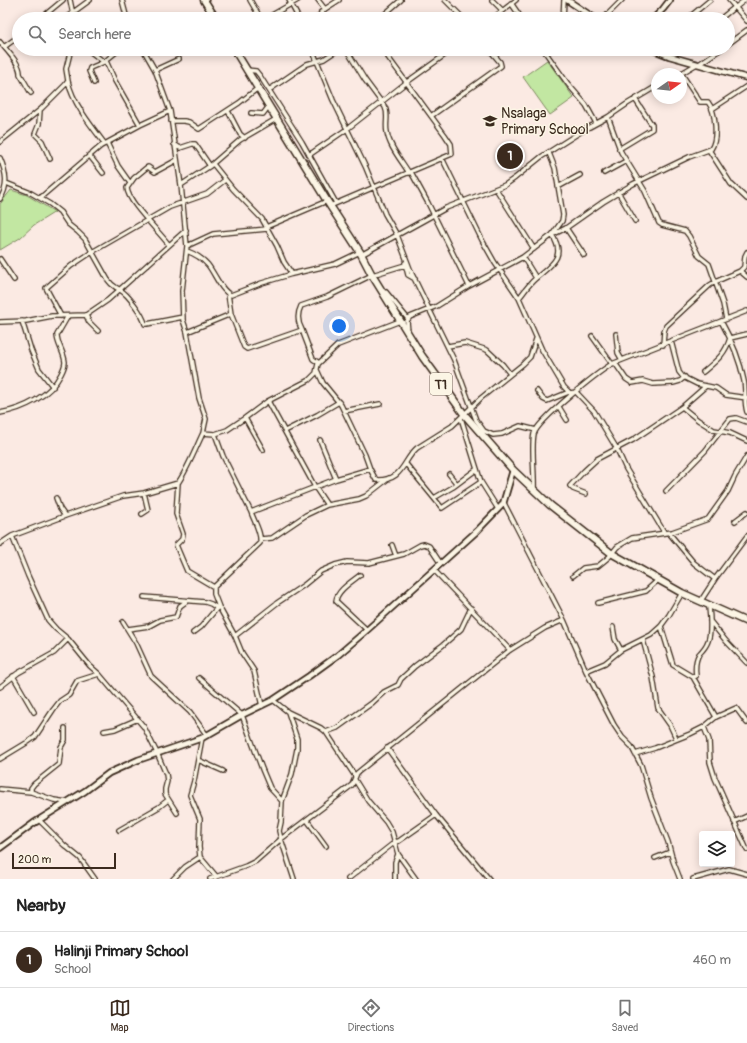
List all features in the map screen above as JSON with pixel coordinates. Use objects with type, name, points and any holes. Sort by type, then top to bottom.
[{"type":"highway","points":[[204,0],[212,12]]},
{"type":"highway","name":"T1","points":[[238,56],[276,119],[331,203],[378,286],[462,416],[512,470],[550,505],[611,553],[682,593],[747,622]]},
{"type":"street","points":[[48,12],[63,0]]},
{"type":"street","points":[[70,0],[73,12],[90,0]]},
{"type":"street","points":[[122,0],[126,12]]},
{"type":"street","points":[[250,0],[257,12]]},
{"type":"street","points":[[275,12],[290,2],[298,0]]},
{"type":"street","points":[[318,0],[325,9]]},
{"type":"street","points":[[321,12],[339,0]]},
{"type":"street","points":[[387,12],[401,0]]},
{"type":"street","points":[[445,0],[457,12]]},
{"type":"street","points":[[492,0],[502,10],[516,0]]},
{"type":"street","points":[[563,12],[564,0]]},
{"type":"street","points":[[567,0],[585,12]]},
{"type":"street","points":[[660,12],[670,0]]},
{"type":"street","points":[[695,12],[710,0]]},
{"type":"street","points":[[729,0],[747,21]]},
{"type":"street","points":[[729,12],[745,0]]},
{"type":"street","points":[[610,12],[620,1]]},
{"type":"street","points":[[290,2],[295,12]]},
{"type":"street","points":[[511,3],[517,12]]},
{"type":"street","points":[[735,39],[747,30]]},
{"type":"street","points":[[4,47],[12,41]]},
{"type":"street","points":[[0,42],[18,65],[20,74],[31,93]]},
{"type":"street","points":[[69,56],[66,69],[70,91],[90,123],[106,143],[118,166],[130,183]]},
{"type":"street","points":[[98,56],[105,61],[140,125]]},
{"type":"street","points":[[94,83],[89,70],[90,68],[105,61],[111,56]]},
{"type":"street","points":[[0,544],[12,536],[123,496],[171,486],[178,482],[187,468],[202,433],[206,419],[199,398],[183,317],[182,291],[187,248],[181,185],[170,111],[155,70],[147,56]]},
{"type":"street","points":[[315,56],[333,100],[397,235],[429,309],[448,346],[459,371],[471,408],[479,425],[484,431],[490,434],[502,434],[522,426],[536,430]]},
{"type":"street","points":[[269,90],[307,64],[317,62],[330,56]]},
{"type":"street","points":[[350,56],[387,111],[386,127],[389,141],[410,172],[469,286]]},
{"type":"street","points":[[187,248],[213,234],[267,228],[374,187],[452,154],[450,144],[445,135],[387,56]]},
{"type":"street","points":[[309,155],[347,129],[407,82],[444,56]]},
{"type":"street","points":[[431,116],[474,83],[499,67],[501,64],[495,56]]},
{"type":"street","points":[[548,56],[568,84],[586,105],[596,122]]},
{"type":"street","points":[[673,56],[747,78]]},
{"type":"street","points":[[687,70],[710,56]]},
{"type":"street","points":[[155,70],[179,59]]},
{"type":"street","points":[[246,70],[256,72],[269,90],[309,155],[331,203]]},
{"type":"street","points":[[0,142],[54,98],[68,81]]},
{"type":"street","points":[[408,319],[437,306],[469,286],[523,257],[552,235],[566,228],[618,192],[639,180],[713,147],[714,120],[712,109],[708,102],[700,102],[687,84]]},
{"type":"street","points":[[712,109],[747,86]]},
{"type":"street","points":[[171,121],[184,120],[199,129],[245,100],[258,88]]},
{"type":"street","points":[[228,294],[234,295],[256,285],[292,274],[331,265],[361,254],[433,214],[496,189],[515,178],[534,162],[596,122],[608,117],[651,90]]},
{"type":"street","points":[[619,149],[652,128],[652,125],[635,99]]},
{"type":"street","points":[[251,113],[262,114],[269,106]]},
{"type":"street","points":[[40,110],[39,124],[35,134],[42,141],[50,159]]},
{"type":"street","points":[[228,110],[240,134],[245,138]]},
{"type":"street","points":[[40,198],[89,155],[106,143],[170,111]]},
{"type":"street","points":[[608,117],[619,149],[651,201],[659,223],[685,231],[699,256],[708,264],[723,304],[726,319]]},
{"type":"street","points":[[181,185],[212,165],[235,144],[276,119]]},
{"type":"street","points":[[174,144],[180,148],[195,144],[239,196],[257,214],[267,228],[284,262],[292,274]]},
{"type":"street","points":[[709,150],[731,184],[747,199]]},
{"type":"street","points":[[549,153],[555,168],[563,217],[552,235]]},
{"type":"street","points":[[89,155],[103,173]]},
{"type":"street","points":[[442,158],[482,240],[519,298],[536,339],[564,387],[569,392]]},
{"type":"street","points":[[0,159],[6,183],[5,191],[0,199]]},
{"type":"street","points":[[169,245],[147,220],[128,193],[127,188],[130,183],[146,168],[148,167],[155,172],[177,160]]},
{"type":"street","points":[[604,173],[626,161]]},
{"type":"street","points":[[558,187],[580,175]]},
{"type":"street","points":[[61,316],[46,288],[71,266],[92,252],[175,204],[196,199],[207,194],[225,180]]},
{"type":"street","points":[[6,183],[31,193],[60,212],[68,224],[82,235],[112,286],[119,290],[135,306],[143,316],[145,324],[183,317]]},
{"type":"street","points":[[496,189],[534,249]]},
{"type":"street","points":[[618,192],[635,221]]},
{"type":"street","points":[[566,228],[584,256]]},
{"type":"street","points":[[0,322],[61,316],[86,316],[101,306],[140,273],[186,230]]},
{"type":"street","points":[[519,298],[536,278],[554,263],[558,255],[558,248],[552,235]]},
{"type":"street","points":[[187,248],[208,265],[228,294],[231,314],[242,344],[247,349],[302,330]]},
{"type":"street","points":[[663,345],[666,326],[715,282],[744,267],[744,257],[747,252]]},
{"type":"street","points":[[404,254],[408,275],[416,280]]},
{"type":"street","points":[[523,257],[536,278]]},
{"type":"street","points":[[0,259],[14,280]]},
{"type":"street","points":[[318,363],[313,359],[299,321],[301,306],[327,297],[372,275],[406,265]]},
{"type":"street","points":[[740,270],[747,277]]},
{"type":"street","points":[[378,286],[408,319],[408,333]]},
{"type":"street","points":[[534,490],[533,441],[536,430],[541,422],[596,374],[622,360],[747,311]]},
{"type":"street","points":[[187,332],[231,314]]},
{"type":"street","points":[[0,413],[13,411],[27,405],[46,393],[59,379],[65,365],[64,355],[57,335],[68,316]]},
{"type":"street","points":[[86,316],[98,331]]},
{"type":"street","points":[[22,321],[39,369],[53,387]]},
{"type":"street","points":[[202,433],[215,434],[227,430],[268,401],[309,380],[314,376],[318,363],[338,345],[400,321]]},
{"type":"street","points":[[721,321],[730,338],[742,374],[747,412]]},
{"type":"street","points":[[616,334],[618,353],[622,360]]},
{"type":"street","points":[[592,336],[613,364],[632,383],[643,381],[653,384],[673,383],[680,381],[685,377]]},
{"type":"street","points":[[730,338],[745,336]]},
{"type":"street","points":[[703,372],[726,350],[730,338]]},
{"type":"street","points":[[260,539],[272,538],[306,515],[327,505],[359,499],[398,473],[406,464],[412,452],[452,426],[481,398],[523,364],[530,357],[536,339]]},
{"type":"street","points":[[671,341],[679,372],[685,377],[697,384],[716,388],[726,394],[746,398]]},
{"type":"street","points":[[448,346],[465,343],[484,349],[492,354],[510,374]]},
{"type":"street","points":[[317,370],[323,383],[339,402],[344,411],[376,480],[390,478]]},
{"type":"street","points":[[586,494],[573,489],[570,485],[584,471],[598,459],[633,440],[682,406],[706,386]]},
{"type":"street","points":[[537,391],[543,399],[547,401],[569,392],[576,392],[594,411],[617,449],[626,469],[667,533],[694,563],[714,579]]},
{"type":"street","points":[[268,401],[315,487],[327,505]]},
{"type":"street","points":[[285,431],[339,402]]},
{"type":"street","points":[[344,411],[380,404]]},
{"type":"street","points":[[682,406],[714,430],[735,435],[747,441]]},
{"type":"street","points":[[558,407],[567,420]]},
{"type":"street","points":[[462,416],[481,482],[498,509]]},
{"type":"street","points":[[245,418],[263,450]]},
{"type":"street","points":[[666,491],[705,451],[729,420],[734,418],[747,422]]},
{"type":"street","points":[[214,588],[258,545],[260,539],[251,512],[223,456],[215,434]]},
{"type":"street","points":[[320,440],[336,479]]},
{"type":"street","points":[[573,576],[583,568],[598,566],[624,542],[632,538],[667,533],[691,526],[710,517],[728,491],[747,456]]},
{"type":"street","points":[[406,464],[442,508],[481,482]]},
{"type":"street","points":[[251,512],[336,479],[370,469]]},
{"type":"street","points":[[434,498],[457,484],[477,469]]},
{"type":"street","points":[[0,848],[109,773],[138,760],[204,736],[242,714],[273,700],[326,663],[367,630],[441,564],[477,531],[504,503],[512,470]]},
{"type":"street","points":[[449,474],[457,484]]},
{"type":"street","points":[[178,482],[176,514],[183,538],[176,545],[177,550],[187,571],[211,584],[214,588],[218,608],[235,636],[242,653],[254,671],[262,706]]},
{"type":"street","points":[[142,514],[148,510],[144,492]]},
{"type":"street","points":[[56,498],[60,509],[65,516]]},
{"type":"street","points":[[504,503],[564,620],[586,671],[615,728],[631,746],[635,754],[645,776],[651,798],[680,879]]},
{"type":"street","points":[[735,521],[747,512]]},
{"type":"street","points":[[12,536],[46,615],[56,629],[68,639],[144,727],[157,753],[166,777],[167,782],[165,789],[168,800],[177,812]]},
{"type":"street","points":[[700,602],[714,579],[747,536]]},
{"type":"street","points":[[235,636],[277,602],[304,585],[323,570],[344,562],[369,563],[405,554],[424,544],[429,546],[441,564]]},
{"type":"street","points":[[392,545],[396,556]]},
{"type":"street","points":[[434,570],[510,650]]},
{"type":"street","points":[[360,575],[340,593],[336,601],[367,630]]},
{"type":"street","points":[[598,604],[644,592],[652,587],[658,580]]},
{"type":"street","points":[[586,671],[605,663],[621,650],[651,635],[661,626],[674,608],[682,593]]},
{"type":"street","points":[[144,597],[205,602],[218,608]]},
{"type":"street","points":[[128,629],[148,626],[160,620],[176,617],[180,606],[188,600]]},
{"type":"street","points":[[693,677],[696,676],[695,667],[697,659],[708,640],[710,621],[709,606]]},
{"type":"street","points":[[193,633],[201,627],[218,608]]},
{"type":"street","points":[[326,732],[337,728],[372,703],[384,692],[398,685],[401,679],[414,666],[461,629],[471,608]]},
{"type":"street","points":[[210,879],[216,878],[256,861],[281,839],[352,785],[357,773],[387,748],[510,650],[545,628],[564,620]]},
{"type":"street","points":[[710,621],[726,641],[747,663]]},
{"type":"street","points":[[123,622],[136,643],[151,676],[190,712],[204,736],[190,795],[200,819],[200,857],[216,878]]},
{"type":"street","points":[[661,626],[673,665],[693,677],[716,717]]},
{"type":"street","points":[[613,627],[615,639],[621,650]]},
{"type":"street","points":[[0,687],[13,676],[54,653],[68,639]]},
{"type":"street","points":[[643,640],[653,677],[658,708],[670,725],[676,738]]},
{"type":"street","points":[[1,757],[35,737],[60,701],[69,695],[77,681],[99,674]]},
{"type":"street","points":[[13,676],[34,712]]},
{"type":"street","points":[[199,678],[242,714],[270,788],[282,801]]},
{"type":"street","points":[[273,700],[288,712],[315,724],[326,732],[368,801],[386,822],[392,832],[398,854],[416,879]]},
{"type":"street","points":[[635,754],[655,748],[704,727],[716,717],[736,708],[747,723]]},
{"type":"street","points":[[288,712],[298,743],[292,774],[282,801],[279,831],[294,879]]},
{"type":"street","points":[[104,732],[138,719]]},
{"type":"street","points":[[704,727],[709,740],[710,762],[714,778],[747,848]]},
{"type":"street","points":[[31,792],[31,788],[34,784],[59,764],[61,747],[66,740],[65,728]]},
{"type":"street","points":[[387,748],[436,815],[489,879]]},
{"type":"street","points":[[198,760],[223,771]]},
{"type":"street","points":[[0,788],[31,792],[54,800],[68,802]]},
{"type":"street","points":[[119,830],[159,807],[168,800]]},
{"type":"street","points":[[348,879],[395,842],[399,841],[436,815]]},
{"type":"street","points":[[734,822],[747,816]]},
{"type":"street","points":[[39,820],[64,845],[80,858],[95,879]]},
{"type":"street","points":[[307,820],[326,846]]},
{"type":"street","points":[[655,858],[670,852]]},
{"type":"street","points":[[395,879],[398,854]]},
{"type":"street","points":[[173,879],[185,867],[200,857]]},
{"type":"street","points":[[693,879],[729,869],[747,874]]},
{"type":"green space","points":[[547,60],[574,98],[550,115],[523,77]]},
{"type":"green space","points":[[11,190],[27,195],[55,212],[34,225],[20,238],[0,250],[0,204]]},
{"type":"place","name":"Nsalaga Primary School","points":[[490,121]]},
{"type":"place","name":"Halinji Primary School","points":[[510,156]]}]
